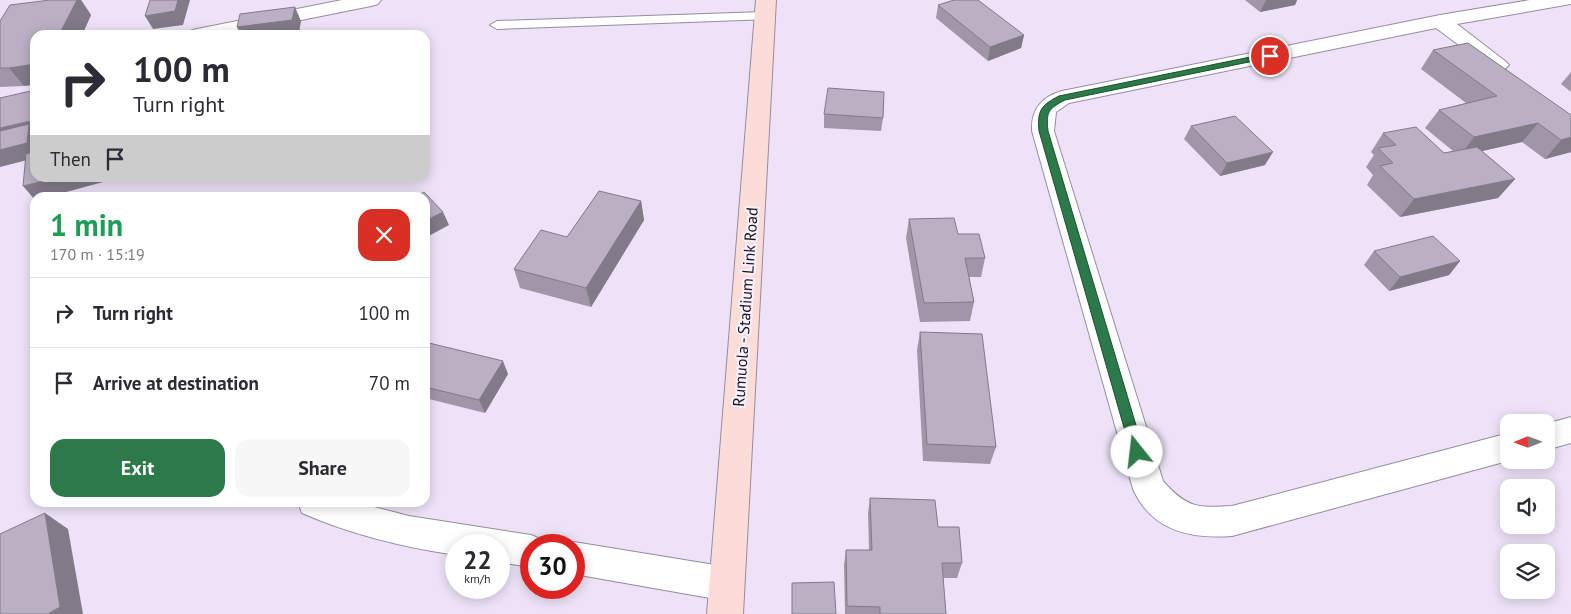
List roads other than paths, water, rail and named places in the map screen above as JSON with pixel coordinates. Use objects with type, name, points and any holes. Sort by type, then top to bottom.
[{"type":"street","points":[[222,30],[371,0]]},
{"type":"street","points":[[1500,449],[1232,521],[1205,523],[1183,518],[1165,508],[1148,489],[1043,131],[1042,117],[1048,105],[1062,98],[1440,21],[1565,0]]},
{"type":"street","name":"Rumuola - Stadium Link Road","points":[[726,599],[766,8]]},
{"type":"street","points":[[1440,21],[1517,80]]},
{"type":"street","points":[[1555,434],[1571,430]]},
{"type":"street","points":[[326,507],[342,514],[409,532],[445,538]]},
{"type":"street","points":[[585,561],[726,599]]},
{"type":"lane","points":[[497,25],[766,8]]}]
